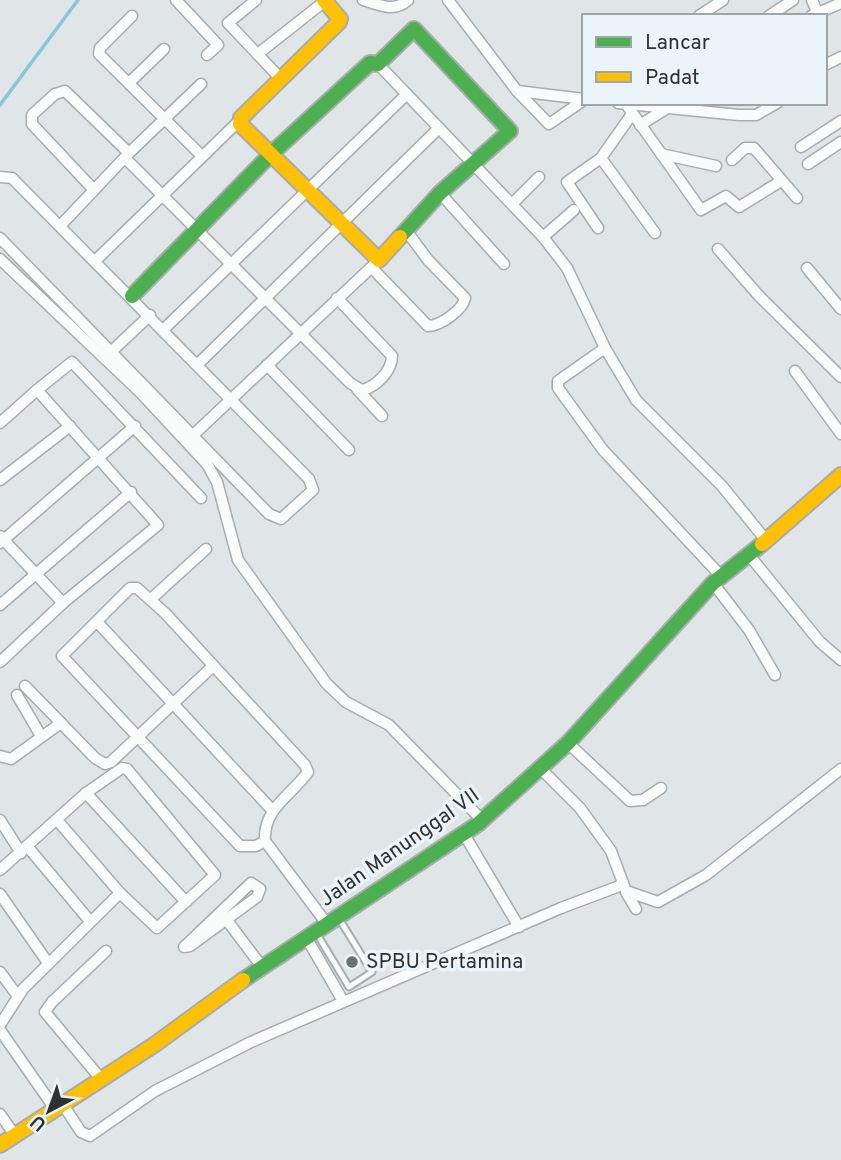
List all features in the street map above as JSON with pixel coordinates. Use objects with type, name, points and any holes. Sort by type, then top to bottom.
[{"type":"street","points":[[176,0],[218,45],[208,55]]},
{"type":"street","points":[[257,0],[228,23],[280,78]]},
{"type":"street","points":[[363,0],[392,8],[401,6],[408,0]]},
{"type":"street","points":[[448,0],[517,91],[549,124],[582,100]]},
{"type":"street","points":[[702,14],[723,0]]},
{"type":"street","points":[[772,14],[793,0]]},
{"type":"street","points":[[812,0],[814,14],[841,2]]},
{"type":"street","points":[[96,260],[340,19],[325,1],[259,54]]},
{"type":"street","points":[[132,16],[98,52],[202,156]]},
{"type":"street","points":[[190,438],[375,264],[440,193],[510,131],[414,29],[379,64]]},
{"type":"street","points":[[130,82],[164,49]]},
{"type":"street","points":[[132,296],[271,154],[370,63],[379,64],[543,237],[567,268],[605,348],[640,405],[722,486],[765,539]]},
{"type":"street","points":[[61,225],[127,155],[201,84]]},
{"type":"street","points":[[94,190],[32,124],[32,115],[55,94],[65,91],[196,231],[357,388],[382,416]]},
{"type":"street","points":[[517,91],[582,99]]},
{"type":"street","points":[[164,329],[407,94]]},
{"type":"street","points":[[627,105],[701,210],[726,196],[739,207],[781,181]]},
{"type":"street","points":[[640,105],[756,115],[773,105]]},
{"type":"street","points":[[640,125],[669,107]]},
{"type":"street","points":[[598,228],[567,182],[601,158],[632,114]]},
{"type":"street","points":[[240,120],[342,224],[428,326],[436,326],[463,307],[465,298],[428,260],[405,229]]},
{"type":"street","points":[[801,147],[841,121]]},
{"type":"street","points":[[198,364],[439,128]]},
{"type":"street","points":[[808,164],[841,142]]},
{"type":"street","points":[[732,160],[745,148],[754,148],[797,198]]},
{"type":"street","points":[[661,154],[716,166]]},
{"type":"street","points":[[601,158],[655,233]]},
{"type":"street","points":[[0,177],[12,178],[132,296],[309,479],[313,485],[309,495],[287,515],[276,519],[0,259]]},
{"type":"street","points":[[512,204],[539,177]]},
{"type":"street","points":[[440,193],[504,264]]},
{"type":"street","points":[[543,237],[574,210]]},
{"type":"street","points":[[0,238],[112,351],[190,438],[214,473],[230,538],[246,575],[326,683],[346,702],[388,725],[482,820]]},
{"type":"street","points":[[718,249],[760,297],[841,377]]},
{"type":"street","points":[[807,268],[841,309]]},
{"type":"street","points":[[337,298],[392,356],[389,368],[376,382],[369,388],[357,388]]},
{"type":"street","points":[[112,351],[150,315]]},
{"type":"street","points":[[605,348],[558,381],[558,388],[603,450],[717,579],[775,675]]},
{"type":"street","points":[[0,423],[72,362],[201,498]]},
{"type":"street","points":[[267,365],[349,450]]},
{"type":"street","points":[[795,371],[841,434]]},
{"type":"street","points":[[0,662],[63,603],[158,525],[37,390]]},
{"type":"street","points":[[0,480],[70,426]]},
{"type":"street","points":[[63,603],[1,540],[135,426]]},
{"type":"street","name":"Jalan Manunggal VII","points":[[0,1145],[482,820],[568,743],[717,579],[749,555],[841,475]]},
{"type":"street","points":[[0,605],[131,492]]},
{"type":"street","points":[[151,599],[206,549]]},
{"type":"street","points":[[749,555],[820,642],[841,660]]},
{"type":"street","points":[[265,841],[256,846],[240,846],[62,656],[98,623],[130,588],[137,588],[151,599],[307,769],[303,779],[272,810],[264,826],[265,841],[321,928],[343,1001]]},
{"type":"street","points":[[98,623],[272,810]]},
{"type":"street","points":[[25,686],[105,764],[111,762],[213,666]]},
{"type":"street","points":[[18,695],[41,736]]},
{"type":"street","points":[[0,756],[11,759],[61,723]]},
{"type":"street","points":[[568,743],[630,801],[643,800],[661,788]]},
{"type":"street","points":[[0,870],[86,793],[112,773],[127,769],[215,873],[157,928],[120,893],[57,820]]},
{"type":"street","points":[[541,769],[580,808],[611,851],[624,888],[636,909]]},
{"type":"street","points":[[120,893],[89,920],[18,995],[0,1028],[58,1106],[81,1132],[90,1136],[155,1091],[251,1042],[519,926],[624,888],[658,901],[681,891],[706,875],[841,769]]},
{"type":"street","points":[[86,793],[186,902]]},
{"type":"street","points":[[0,820],[4,834],[24,849],[89,920]]},
{"type":"street","points":[[464,834],[519,926]]},
{"type":"street","points":[[251,883],[257,885],[258,896],[226,919],[190,946],[184,947],[245,886],[251,883]]},
{"type":"street","points":[[0,894],[48,963]]},
{"type":"street","points":[[226,919],[262,967]]},
{"type":"street","points":[[101,1079],[45,1012],[52,1002],[106,951]]},
{"type":"street","points":[[0,972],[18,995]]},
{"type":"street","points":[[0,1114],[14,1134]]},
{"type":"lane","points":[[321,928],[372,972],[349,986],[321,928]]},
{"type":"waterway","points":[[0,105],[78,0]]},
{"type":"traffic: fast","points":[[132,296],[271,154],[370,63],[378,64],[414,29],[510,131],[440,193],[400,237]]},
{"type":"traffic: fast","points":[[243,980],[478,824],[568,743],[713,583],[762,544]]},
{"type":"traffic: slow","points":[[324,0],[340,19],[339,22],[241,118],[240,124],[379,260],[400,237]]},
{"type":"traffic: slow","points":[[762,544],[841,475]]},
{"type":"traffic: slow","points":[[0,1145],[154,1045],[243,980]]},
{"type":"place","name":"SPBU Pertamina","points":[[352,962]]}]
